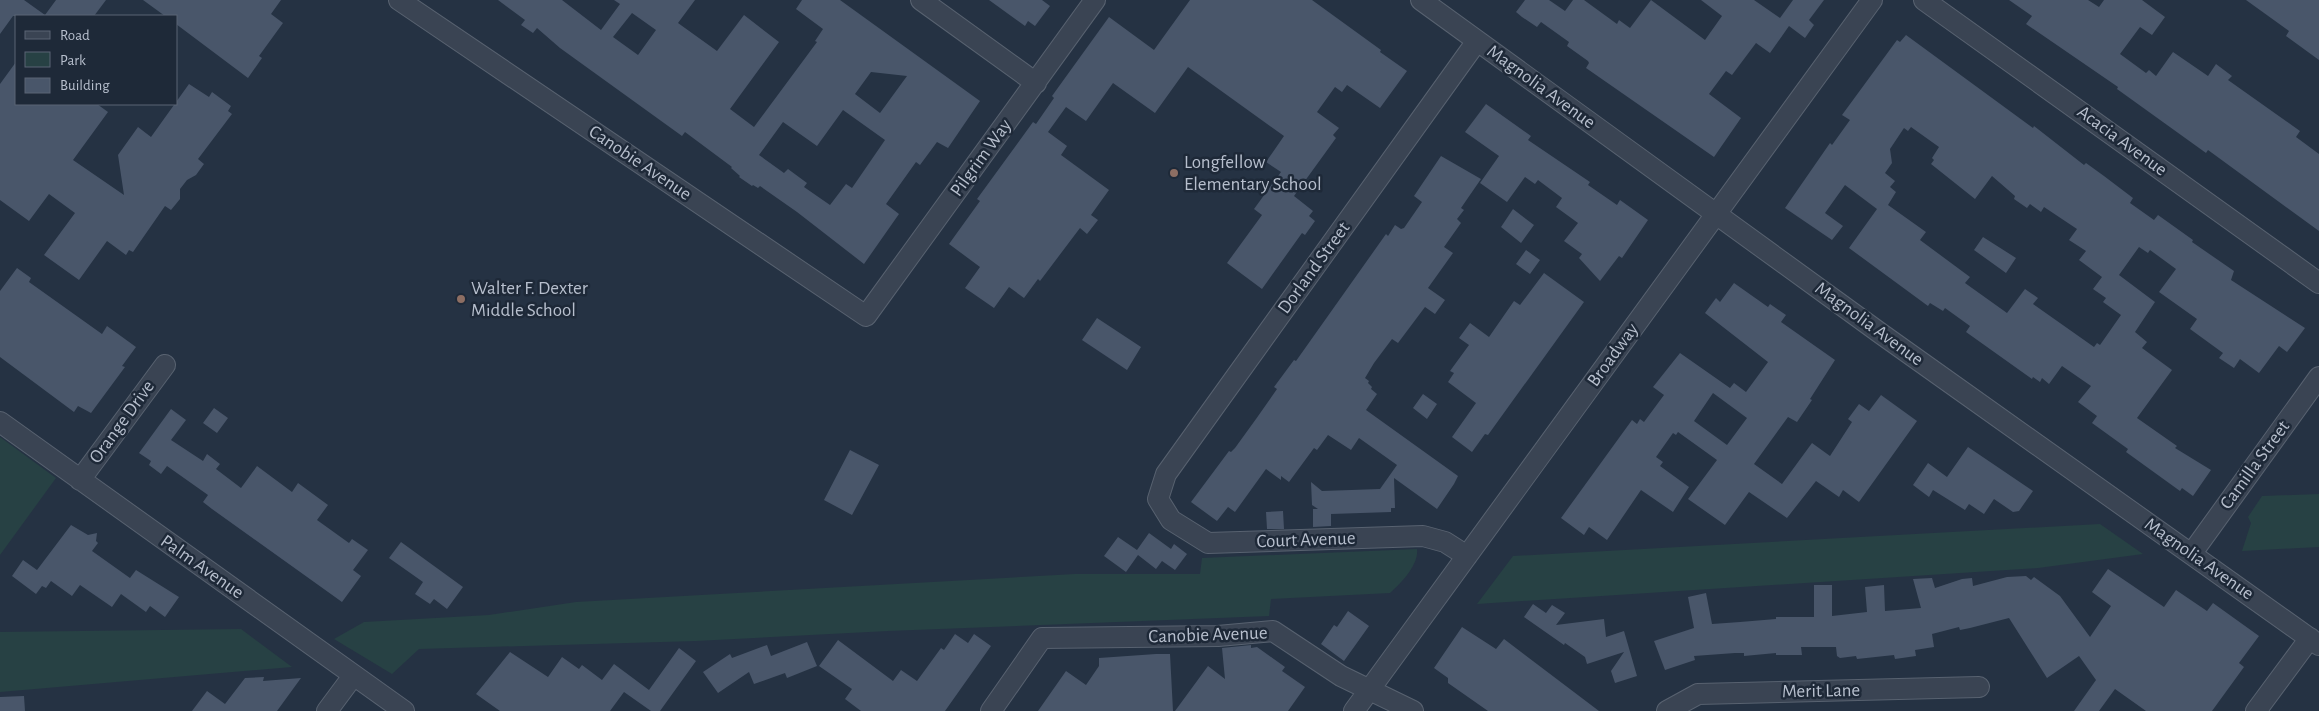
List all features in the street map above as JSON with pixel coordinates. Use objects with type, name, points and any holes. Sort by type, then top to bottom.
[{"type":"street","points":[[921,0],[1036,83]]},
{"type":"street","name":"Pilgrim Way","points":[[866,316],[1095,0]]},
{"type":"street","name":"Magnolia Avenue","points":[[1421,0],[1888,338],[2192,552],[2314,641]]},
{"type":"street","name":"Broadway","points":[[1354,711],[1872,0]]},
{"type":"street","name":"Acacia Avenue","points":[[1924,0],[2319,283]]},
{"type":"street","name":"Canobie Avenue","points":[[412,3],[866,316]]},
{"type":"street","name":"Dorland Street","points":[[1158,499],[1166,474],[1477,40]]},
{"type":"street","name":"Orange Drive","points":[[80,480],[165,365]]},
{"type":"street","name":"Camilla Street","points":[[2192,552],[2319,378]]},
{"type":"street","name":"Palm Avenue","points":[[0,422],[404,711]]},
{"type":"street","name":"Court Avenue","points":[[1158,499],[1171,520],[1208,543],[1423,536],[1445,542],[1467,556]]},
{"type":"street","name":"Canobie Avenue","points":[[990,711],[1042,638],[1218,636],[1273,631],[1341,676],[1413,711]]},
{"type":"street","points":[[2256,711],[2314,641]]},
{"type":"street","points":[[327,711],[353,676]]},
{"type":"street","name":"Merit Lane","points":[[1667,711],[1698,694],[1979,687]]},
{"type":"green space","points":[[0,437],[56,478],[0,555]]},
{"type":"green space","points":[[2319,494],[2319,547],[2242,551],[2251,523],[2248,517],[2262,496]]},
{"type":"green space","points":[[2100,524],[2143,554],[2038,568],[1477,604],[1513,556]]},
{"type":"green space","points":[[1417,549],[1417,555],[1412,567],[1404,579],[1390,593],[1271,599],[1269,616],[888,631],[696,641],[419,649],[392,674],[334,639],[364,622],[489,615],[576,602],[1075,574],[1200,574],[1202,558]]},
{"type":"green space","points":[[241,629],[292,667],[0,692],[0,632]]},
{"type":"building","points":[[0,0],[24,0],[45,15],[15,15],[0,34]]},
{"type":"building","points":[[56,0],[106,0],[95,15],[45,15]]},
{"type":"building","points":[[143,0],[281,0],[271,14],[283,23],[259,56],[262,58],[248,78],[178,26],[178,15],[164,15]]},
{"type":"building","points":[[498,0],[562,0],[601,30],[620,4],[614,0],[695,0],[678,23],[717,51],[744,15],[779,42],[730,109],[754,127],[817,42],[815,41],[823,29],[796,9],[802,0],[840,0],[980,101],[948,148],[937,142],[920,165],[916,162],[886,204],[899,214],[864,264],[797,212],[760,186],[758,188],[752,186],[739,177],[732,167],[685,132],[682,136],[560,48],[537,28],[533,33],[521,25],[525,20]],"holes":[[[632,13],[656,30],[638,55],[613,37]],[[871,72],[907,76],[880,113],[855,94]],[[843,110],[885,140],[852,188],[846,184],[830,205],[804,187],[807,183],[788,169],[784,173],[759,155],[783,122],[817,146]]]},
{"type":"building","points":[[989,0],[1042,0],[1050,6],[1035,26],[1028,21],[1025,26]]},
{"type":"building","points":[[1190,0],[1312,0],[1407,71],[1380,108],[1347,85],[1342,92],[1335,87],[1317,112],[1339,128],[1333,135],[1336,138],[1294,196],[1313,211],[1309,216],[1315,221],[1305,235],[1302,233],[1262,289],[1227,263],[1262,215],[1254,209],[1281,172],[1266,162],[1284,136],[1188,67],[1155,113],[1113,83],[1086,121],[1066,107],[1048,132],[1067,146],[1061,155],[1109,190],[1091,215],[1098,220],[1087,234],[1080,228],[1040,281],[1038,279],[1024,298],[1009,287],[994,308],[965,288],[980,267],[949,244],[980,201],[977,199],[1033,122],[1036,124],[1054,98],[1052,96],[1109,17],[1154,50]]},
{"type":"building","points":[[1525,0],[1549,0],[1565,11],[1573,0],[1584,0],[1617,24],[1619,20],[1630,28],[1651,0],[1705,40],[1722,16],[1701,0],[1754,0],[1780,18],[1793,0],[1824,0],[1809,20],[1814,25],[1805,38],[1789,26],[1770,53],[1756,43],[1732,75],[1726,71],[1709,94],[1741,118],[1714,157],[1586,68],[1589,63],[1588,61],[1567,46],[1569,42],[1541,22],[1537,27],[1522,17],[1516,12]]},
{"type":"building","points":[[2009,0],[2088,0],[2099,7],[2104,0],[2142,0],[2165,17],[2152,35],[2140,27],[2120,54],[2146,73],[2149,70],[2156,76],[2173,52],[2208,76],[2216,64],[2232,76],[2228,80],[2300,131],[2296,137],[2319,154],[2319,231],[2208,150],[2206,153],[2117,89],[2118,87],[2026,24],[2032,16]]},
{"type":"building","points":[[2246,0],[2319,0],[2319,60],[2286,36],[2289,31]]},
{"type":"building","points":[[1906,35],[2033,128],[2034,126],[2084,165],[2086,163],[2104,176],[2133,198],[2130,203],[2154,220],[2158,215],[2193,240],[2192,242],[2234,271],[2231,280],[2305,328],[2287,352],[2279,346],[2259,373],[2240,359],[2234,368],[2219,358],[2223,353],[2190,329],[2197,319],[2159,292],[2176,269],[2150,250],[2148,253],[2139,247],[2119,275],[2155,302],[2135,332],[2147,342],[2142,348],[2172,370],[2137,418],[2177,446],[2175,448],[2211,470],[2193,496],[2182,488],[2180,491],[2126,452],[2128,449],[2092,423],[2097,416],[2078,402],[2091,386],[2062,366],[2049,384],[2042,378],[2040,382],[2033,377],[2032,379],[1966,332],[1970,326],[1945,308],[1943,311],[1930,303],[1928,306],[1849,248],[1877,209],[1845,185],[1825,213],[1843,226],[1832,240],[1785,208],[1830,143],[1832,145],[1850,120],[1842,115],[1897,40],[1900,42]],"holes":[[[1911,127],[1939,147],[1932,158],[1934,160],[1931,164],[1975,199],[1992,176],[2015,196],[2014,199],[2027,208],[2030,204],[2041,212],[2044,207],[2077,229],[2069,240],[2086,251],[2079,260],[2102,277],[2093,289],[2106,298],[2103,302],[2121,315],[2100,345],[2097,343],[2094,347],[2033,304],[2038,298],[2025,289],[2007,313],[1965,283],[1970,277],[1920,240],[1926,232],[1888,205],[1896,192],[1890,187],[1895,181],[1885,173],[1892,163],[1890,149],[1904,128],[1908,131]]]},
{"type":"building","points":[[15,63],[15,105],[98,105],[108,112],[73,160],[124,195],[118,155],[138,127],[151,137],[174,105],[178,105],[178,99],[189,84],[209,97],[212,92],[231,106],[228,111],[232,114],[198,159],[204,164],[196,175],[187,180],[180,189],[180,199],[171,210],[165,206],[133,252],[129,250],[126,255],[107,241],[79,280],[44,255],[75,213],[49,194],[29,221],[0,200],[0,84]]},
{"type":"building","points":[[1486,104],[1531,136],[1528,140],[1590,182],[1588,185],[1617,205],[1620,200],[1648,220],[1622,258],[1619,256],[1600,281],[1579,258],[1582,254],[1564,241],[1578,223],[1556,207],[1562,198],[1538,180],[1535,184],[1525,177],[1507,202],[1480,183],[1499,156],[1465,132]]},
{"type":"building","points":[[1441,156],[1481,179],[1461,208],[1464,210],[1457,219],[1461,223],[1444,247],[1453,253],[1428,288],[1445,300],[1435,314],[1425,307],[1398,343],[1392,339],[1374,363],[1365,378],[1369,381],[1371,389],[1377,394],[1366,410],[1458,476],[1454,484],[1437,509],[1394,478],[1395,508],[1391,508],[1391,512],[1331,514],[1331,526],[1313,527],[1313,509],[1318,509],[1312,505],[1311,482],[1322,491],[1380,489],[1397,465],[1359,438],[1351,450],[1328,435],[1317,450],[1314,448],[1289,482],[1281,476],[1281,480],[1266,469],[1235,512],[1228,507],[1217,521],[1191,502],[1229,451],[1231,452],[1235,448],[1277,389],[1274,387],[1294,360],[1296,361],[1386,234],[1388,236],[1395,225],[1401,229],[1404,228],[1422,202],[1414,196]]},
{"type":"building","points":[[1513,209],[1534,225],[1521,243],[1501,227]]},
{"type":"building","points":[[1983,237],[2016,258],[2006,273],[1974,250]]},
{"type":"building","points":[[1526,250],[1540,260],[1530,274],[1516,264]]},
{"type":"building","points":[[17,268],[31,278],[29,282],[102,334],[107,326],[136,347],[122,366],[125,367],[91,413],[78,406],[74,412],[0,357],[0,291]]},
{"type":"building","points":[[1544,273],[1584,302],[1488,435],[1485,434],[1472,452],[1452,437],[1476,403],[1448,382],[1454,373],[1450,371],[1469,345],[1459,338],[1470,323],[1489,337],[1514,301],[1520,305]]},
{"type":"building","points":[[1734,283],[1768,307],[1770,304],[1786,315],[1781,322],[1835,360],[1797,422],[1788,417],[1754,464],[1782,484],[1812,443],[1830,456],[1852,422],[1848,419],[1859,404],[1869,411],[1881,395],[1917,421],[1859,502],[1843,490],[1839,497],[1816,481],[1787,518],[1749,492],[1725,525],[1688,499],[1717,460],[1678,432],[1676,435],[1673,433],[1656,457],[1663,462],[1660,466],[1689,487],[1673,512],[1641,490],[1607,540],[1589,527],[1584,535],[1561,518],[1632,420],[1637,424],[1640,419],[1644,422],[1664,395],[1653,387],[1680,353],[1730,388],[1734,383],[1746,392],[1768,362],[1705,313],[1716,298],[1720,302]],"holes":[[[1713,393],[1747,418],[1727,445],[1694,421]]]},
{"type":"building","points":[[1097,318],[1141,347],[1127,370],[1082,340]]},
{"type":"building","points":[[1423,394],[1437,404],[1427,419],[1413,408]]},
{"type":"building","points":[[214,408],[228,418],[217,433],[203,423]]},
{"type":"building","points":[[171,409],[186,420],[171,440],[203,461],[207,454],[220,464],[216,469],[241,488],[257,466],[292,492],[298,483],[328,505],[317,520],[349,543],[352,539],[368,550],[353,570],[361,576],[342,602],[203,502],[208,495],[167,466],[161,474],[149,465],[151,461],[139,453]]},
{"type":"building","points":[[1968,447],[2033,491],[2019,511],[2013,512],[1994,499],[1984,514],[1969,504],[1965,510],[1933,490],[1929,497],[1913,485],[1928,463],[1947,477]]},
{"type":"building","points":[[850,450],[879,465],[852,515],[824,500]]},
{"type":"building","points":[[1283,511],[1284,529],[1267,529],[1266,512]]},
{"type":"building","points":[[71,525],[88,535],[97,533],[96,541],[98,543],[92,551],[130,578],[136,570],[179,597],[165,617],[150,606],[146,612],[121,594],[112,607],[80,585],[72,596],[51,581],[46,588],[42,586],[36,594],[12,576],[23,560],[37,570]]},
{"type":"building","points":[[1149,533],[1171,549],[1174,544],[1187,554],[1175,570],[1162,561],[1156,569],[1138,555],[1126,572],[1104,556],[1118,537],[1137,550]]},
{"type":"building","points":[[401,542],[463,587],[447,609],[434,599],[430,604],[415,594],[423,582],[389,558]]},
{"type":"building","points":[[2108,569],[2164,607],[2176,590],[2207,611],[2213,603],[2259,636],[2239,663],[2244,667],[2212,711],[2146,711],[2115,689],[2099,711],[2074,711],[2096,680],[2079,656],[2047,678],[2009,618],[1970,628],[1960,630],[1959,627],[1932,634],[1934,647],[1915,650],[1916,656],[1895,659],[1894,655],[1857,659],[1856,656],[1840,658],[1837,656],[1836,647],[1801,647],[1802,655],[1776,655],[1776,653],[1744,656],[1744,653],[1735,653],[1694,656],[1695,660],[1665,670],[1654,641],[1694,628],[1688,597],[1706,593],[1712,624],[1776,619],[1776,617],[1814,617],[1814,585],[1832,585],[1832,616],[1867,612],[1865,587],[1884,585],[1885,611],[1921,608],[1913,579],[1932,578],[1935,588],[1962,579],[1972,578],[1973,586],[2007,577],[2026,576],[2031,580],[2034,577],[2060,596],[2090,637],[2111,606],[2092,592]]},
{"type":"building","points":[[1533,604],[1546,613],[1552,605],[1565,613],[1556,625],[1604,619],[1606,637],[1624,631],[1637,676],[1615,683],[1611,671],[1624,652],[1587,664],[1585,657],[1524,617]]},
{"type":"building","points":[[1348,611],[1369,626],[1344,661],[1321,644],[1334,625],[1337,627]]},
{"type":"building","points":[[1462,627],[1496,649],[1504,639],[1599,711],[1488,711],[1448,683],[1448,678],[1434,668]]},
{"type":"building","points":[[955,634],[968,643],[974,634],[991,646],[945,711],[861,711],[845,699],[852,689],[819,666],[838,640],[893,681],[901,670],[917,681],[941,648],[944,650]]},
{"type":"building","points":[[807,642],[817,666],[787,678],[785,673],[754,684],[749,672],[718,693],[703,672],[730,654],[732,658],[767,645],[771,656]]},
{"type":"building","points":[[1251,645],[1251,648],[1257,647],[1285,667],[1282,671],[1305,687],[1288,711],[1175,711],[1208,666],[1225,679],[1222,648]]},
{"type":"building","points":[[679,648],[696,661],[660,711],[651,711],[624,692],[610,711],[500,711],[476,694],[510,652],[548,677],[562,657],[579,669],[582,665],[602,680],[614,664],[649,690]]},
{"type":"building","points":[[1170,654],[1173,711],[1038,711],[1066,671],[1086,685],[1099,666],[1099,658]]},
{"type":"building","points":[[264,677],[263,681],[301,678],[277,711],[192,711],[207,691],[225,704],[245,678]]},
{"type":"building","points":[[24,696],[25,711],[0,711],[0,697]]},
{"type":"place","name":"Longfellow Elementary School","points":[[1174,173]]},
{"type":"place","name":"Walter F. Dexter Middle School","points":[[461,299]]}]
